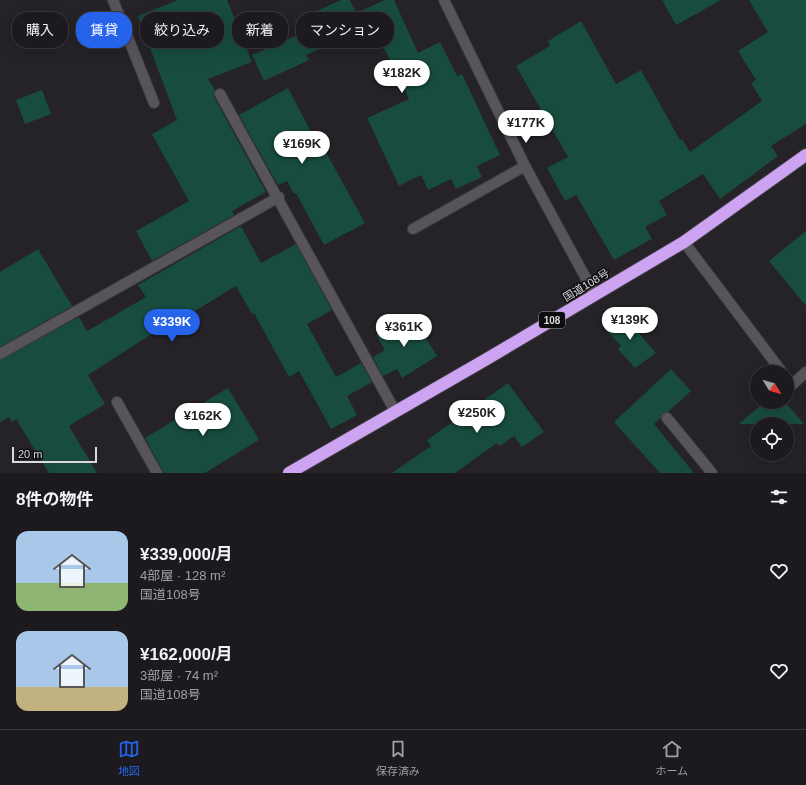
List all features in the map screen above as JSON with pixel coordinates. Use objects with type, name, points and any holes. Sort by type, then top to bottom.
[{"type":"highway","name":"国道108号","points":[[289,473],[306,469],[395,411],[684,242],[806,155]]},
{"type":"street","points":[[113,0],[154,103]]},
{"type":"street","points":[[444,0],[525,166],[595,295]]},
{"type":"street","points":[[220,94],[279,197],[395,411]]},
{"type":"street","points":[[413,229],[525,166]]},
{"type":"street","points":[[0,354],[279,197]]},
{"type":"street","points":[[684,242],[777,365]]},
{"type":"street","points":[[794,383],[806,372]]},
{"type":"street","points":[[117,402],[157,473]]},
{"type":"street","points":[[667,418],[712,473]]},
{"type":"building","points":[[178,0],[227,0],[232,12],[232,48],[246,48],[252,62],[208,79],[215,90],[214,97],[266,192],[232,211],[234,215],[152,261],[136,231],[189,201],[152,134],[177,120],[150,48],[224,48],[224,12],[148,12]]},
{"type":"building","points":[[341,0],[350,0],[356,12],[315,12]]},
{"type":"building","points":[[385,0],[394,0],[418,53],[440,42],[457,76],[462,74],[500,155],[477,166],[482,177],[456,189],[451,179],[428,190],[421,175],[399,186],[367,118],[409,99],[384,48],[394,48],[394,12],[358,12]]},
{"type":"building","points":[[662,0],[721,0],[676,25]]},
{"type":"building","points":[[749,0],[806,0],[806,124],[771,146],[778,156],[720,199],[703,174],[659,201],[667,215],[645,227],[652,239],[614,260],[576,195],[565,201],[547,168],[568,157],[516,66],[550,46],[548,41],[581,21],[616,84],[641,70],[680,140],[682,139],[690,152],[762,101],[751,83],[756,80],[738,51],[768,32]]},
{"type":"building","points":[[296,36],[296,48],[322,48],[306,55],[309,60],[264,81],[252,55],[268,48],[288,48],[288,39]]},
{"type":"building","points":[[288,88],[319,147],[322,145],[365,223],[324,245],[296,193],[294,194],[287,181],[278,185],[239,115]]},
{"type":"building","points":[[42,90],[51,114],[25,124],[16,100]]},
{"type":"building","points":[[241,226],[261,263],[296,244],[332,310],[307,324],[336,377],[361,363],[372,382],[347,396],[357,415],[331,429],[299,371],[289,377],[254,313],[252,314],[236,286],[185,317],[183,314],[88,375],[105,404],[69,426],[97,473],[49,473],[16,419],[12,422],[9,417],[0,422],[0,360],[79,317],[87,331],[146,297],[138,285]]},
{"type":"building","points":[[806,231],[806,306],[769,261]]},
{"type":"building","points":[[38,249],[72,306],[0,347],[0,272]]},
{"type":"building","points":[[621,313],[656,353],[635,368],[618,349],[621,346],[604,328]]},
{"type":"building","points":[[411,314],[437,356],[402,378],[397,369],[383,376],[373,357],[385,350],[376,335]]},
{"type":"building","points":[[671,369],[691,391],[668,412],[663,413],[661,418],[654,424],[694,473],[660,473],[614,422]]},
{"type":"building","points":[[508,383],[544,432],[522,447],[514,436],[500,446],[497,443],[455,473],[392,473],[431,446],[427,440]]},
{"type":"building","points":[[228,388],[259,440],[205,473],[164,473],[145,438]]},
{"type":"building","points":[[757,409],[791,409],[804,424],[794,424],[794,417],[750,417],[750,424],[739,424]]}]
